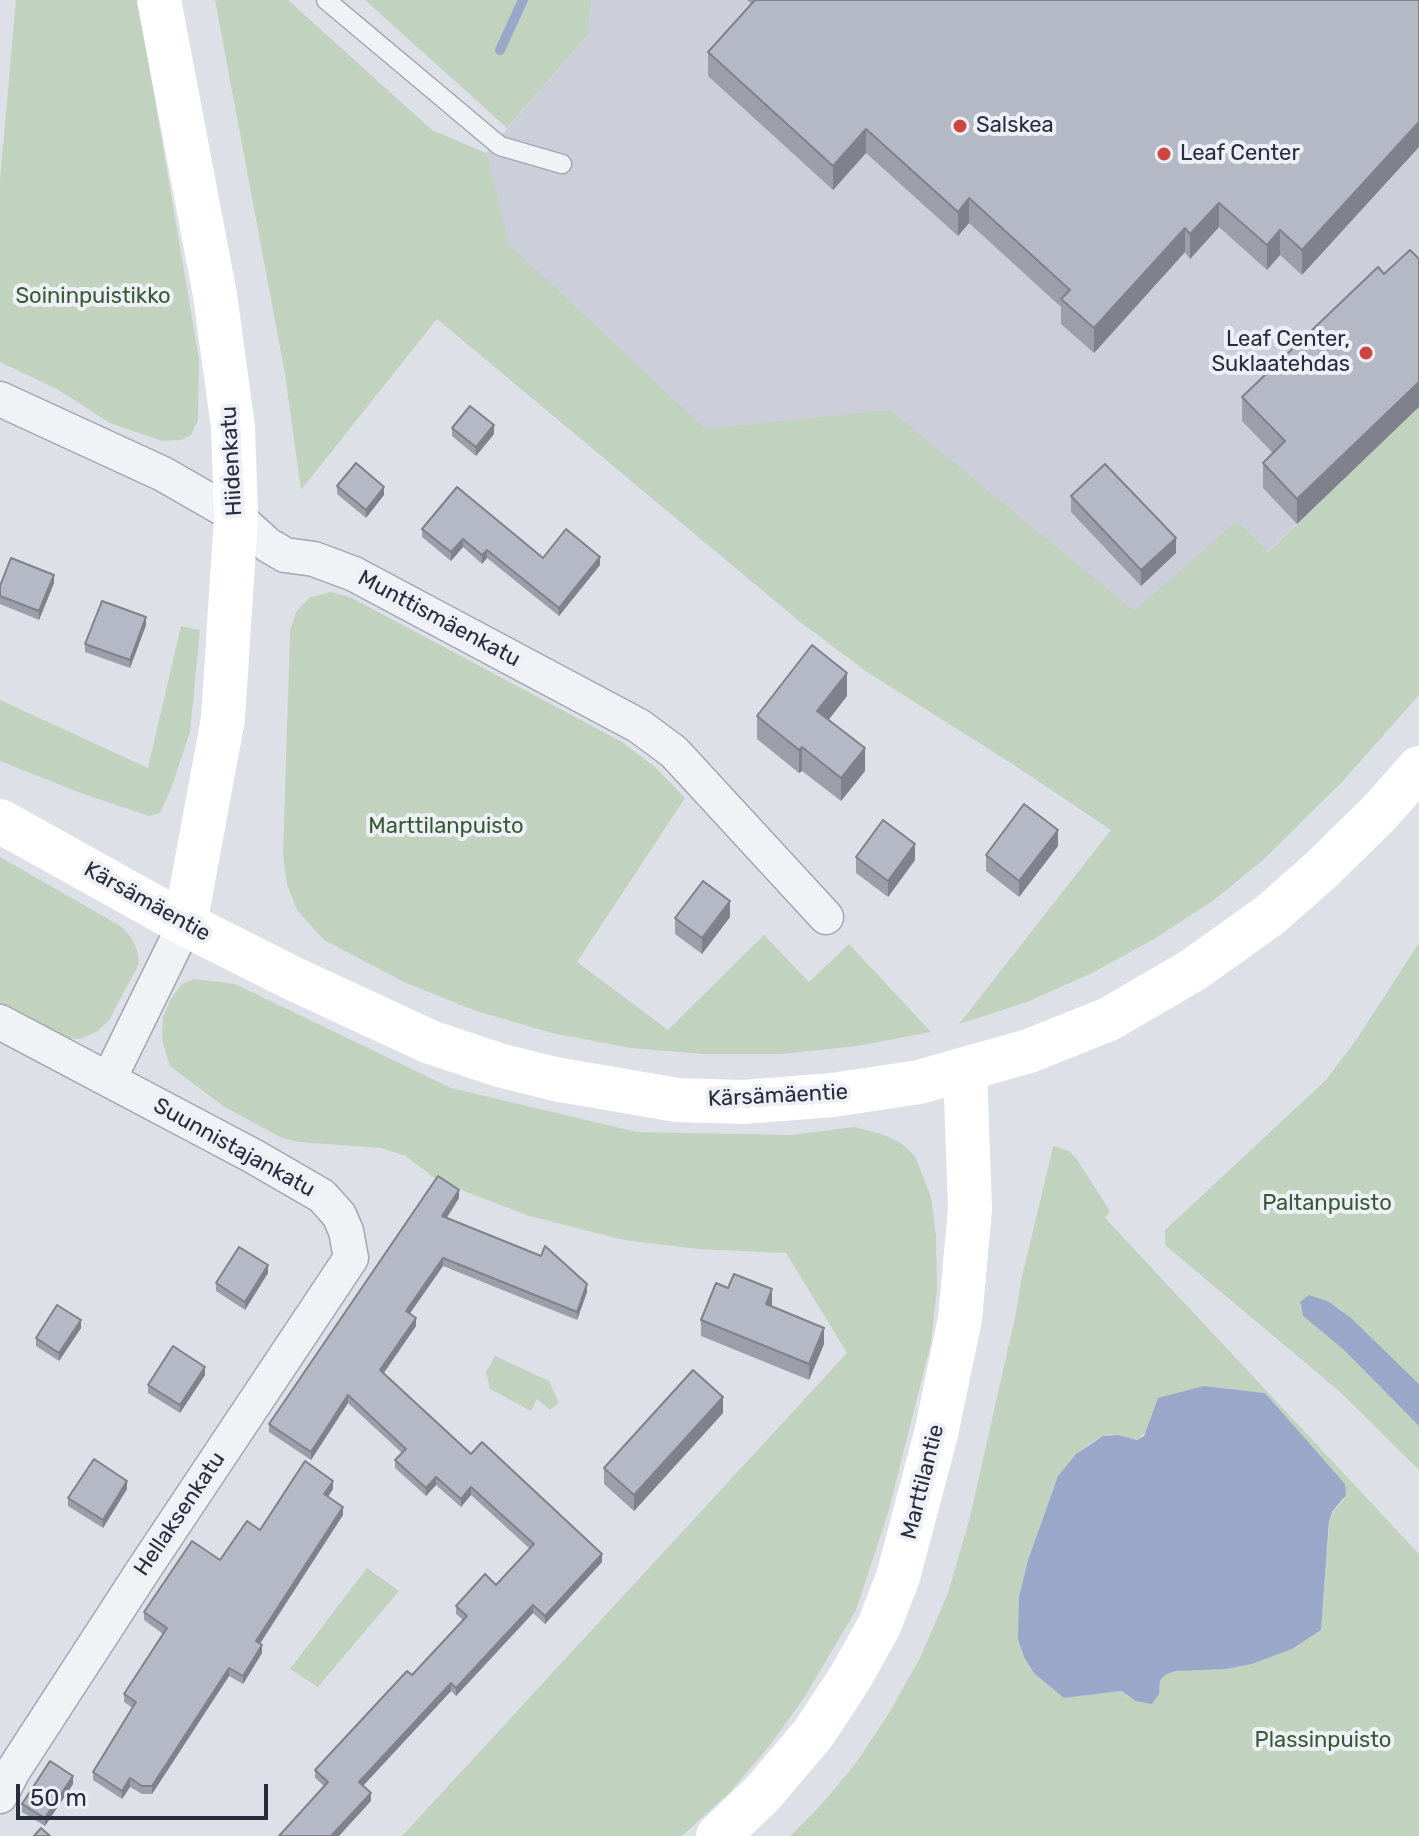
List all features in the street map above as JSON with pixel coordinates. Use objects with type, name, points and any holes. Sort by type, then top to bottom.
[{"type":"street","name":"Hiidenkatu","points":[[159,0],[215,295],[233,427],[236,516],[223,719],[185,924]]},
{"type":"street","name":"Munttismäenkatu","points":[[0,399],[163,474],[236,516],[268,545],[285,555],[314,559],[354,574],[639,726],[674,752],[826,917]]},
{"type":"street","name":"Kärsämäentie","points":[[0,821],[185,924],[430,1042],[499,1065],[626,1092],[677,1100],[768,1101],[901,1085],[965,1070],[1070,1037],[1138,1004],[1193,970],[1270,915],[1380,812],[1419,768]]},
{"type":"street","points":[[109,1079],[185,924]]},
{"type":"street","name":"Suunnistajankatu","points":[[0,1022],[322,1196],[339,1215],[346,1231]]},
{"type":"street","name":"Marttilantie","points":[[718,1836],[762,1794],[813,1734],[879,1626],[898,1577],[936,1434],[960,1319],[970,1209],[965,1070]]},
{"type":"street","name":"Hellaksenkatu","points":[[0,1796],[120,1605],[351,1258],[346,1231]]},
{"type":"lane","points":[[326,0],[500,146],[562,164]]},
{"type":"shaded area","name":"Leaf Center","points":[[592,0],[1419,0],[1419,407],[1152,662],[698,459],[481,260],[486,153],[588,35]]},
{"type":"green space","name":"Soininpuistikko","points":[[16,0],[138,0],[199,359],[198,420],[191,435],[181,440],[162,441],[110,423],[57,389],[0,362],[0,180]]},
{"type":"green space","points":[[215,0],[288,0],[432,130],[486,153],[509,244],[705,429],[890,410],[1134,611],[1237,521],[1268,552],[1419,407],[1419,695],[1342,782],[1263,860],[1214,900],[1154,939],[1092,973],[1027,1002],[959,1024],[1111,830],[867,672],[799,621],[437,319],[301,490],[285,374]]},
{"type":"green space","points":[[365,0],[592,0],[588,35],[507,128]]},
{"type":"green space","name":"Marttilanpuisto","points":[[331,592],[350,597],[622,742],[655,767],[685,798],[577,962],[668,1030],[764,935],[809,982],[849,944],[931,1032],[857,1046],[781,1054],[704,1054],[630,1048],[552,1033],[476,1011],[404,982],[324,940],[297,910],[287,884],[283,856],[290,631],[296,612],[303,604],[311,597]]},
{"type":"green space","points":[[181,626],[200,630],[190,732],[160,813],[149,816],[0,761],[0,700],[148,768]]},
{"type":"green space","points":[[0,857],[122,927],[131,937],[139,964],[109,1020],[98,1031],[80,1039],[66,1038],[0,1003]]},
{"type":"green space","name":"Paltanpuisto","points":[[1419,943],[1419,1384],[1339,1308],[1300,1302],[1300,1306],[1303,1316],[1344,1350],[1419,1426],[1419,1470],[1339,1391],[1165,1245],[1165,1230],[1326,1080]]},
{"type":"green space","points":[[194,979],[235,984],[451,1088],[637,1132],[791,1135],[855,1127],[901,1143],[915,1156],[931,1197],[936,1236],[937,1289],[931,1343],[888,1513],[856,1610],[804,1698],[770,1745],[730,1792],[682,1836],[402,1836],[847,1353],[786,1253],[698,1249],[624,1240],[529,1216],[433,1177],[406,1156],[381,1148],[282,1138],[223,1106],[170,1066],[162,1040],[163,1018],[170,1000],[182,984]]},
{"type":"green space","name":"Plassinpuisto","points":[[1053,1147],[1069,1151],[1076,1158],[1110,1211],[1105,1218],[1419,1554],[1419,1836],[790,1836],[856,1763],[889,1713],[920,1658],[948,1593],[969,1521]],"holes":[[[1204,1386],[1265,1393],[1337,1476],[1344,1499],[1330,1516],[1321,1630],[1292,1649],[1252,1664],[1226,1669],[1175,1670],[1165,1675],[1160,1688],[1128,1697],[1121,1691],[1064,1698],[1019,1597],[1028,1560],[1058,1476],[1076,1454],[1095,1440],[1110,1434],[1138,1440],[1149,1428],[1151,1414]]]},
{"type":"green space","points":[[495,1356],[549,1381],[559,1403],[550,1410],[537,1399],[531,1411],[490,1389],[486,1372]]},
{"type":"green space","points":[[367,1568],[399,1591],[318,1687],[290,1669]]},
{"type":"water","points":[[1309,1295],[1329,1302],[1350,1317],[1419,1384],[1419,1426],[1344,1350],[1303,1316],[1300,1302]]},
{"type":"water","points":[[1204,1386],[1265,1393],[1345,1484],[1346,1495],[1332,1512],[1329,1521],[1321,1630],[1292,1649],[1252,1664],[1226,1669],[1175,1671],[1165,1675],[1152,1704],[1136,1701],[1121,1691],[1064,1698],[1034,1673],[1018,1639],[1019,1597],[1028,1560],[1058,1476],[1076,1454],[1103,1436],[1118,1435],[1137,1440],[1144,1436],[1158,1398]]},
{"type":"building","name":"Leaf Center","points":[[755,0],[1419,0],[1419,122],[1302,250],[1280,230],[1267,245],[1219,203],[1190,234],[1185,228],[1094,328],[1061,299],[1070,290],[969,198],[958,212],[866,129],[833,166],[708,52]]},
{"type":"building","name":"Leaf Center, Suklaatehdas","points":[[1410,250],[1419,259],[1419,382],[1297,499],[1263,463],[1285,441],[1242,397],[1378,267],[1384,274]]},
{"type":"building","points":[[470,406],[494,425],[476,447],[452,428]]},
{"type":"building","points":[[356,463],[384,487],[366,510],[337,486]]},
{"type":"building","points":[[1105,464],[1176,538],[1141,570],[1071,496]]},
{"type":"building","points":[[457,487],[543,558],[566,529],[600,557],[559,608],[487,550],[482,555],[463,539],[451,552],[422,529]]},
{"type":"building","points":[[11,558],[54,575],[39,611],[0,596],[0,586]]},
{"type":"building","points":[[102,601],[146,617],[130,660],[85,644]]},
{"type":"building","points":[[812,645],[847,673],[817,711],[865,748],[841,778],[802,747],[799,750],[757,716]]},
{"type":"building","points":[[1024,804],[1058,830],[1019,881],[986,855]]},
{"type":"building","points":[[883,820],[915,844],[888,881],[856,857]]},
{"type":"building","points":[[703,881],[730,901],[702,938],[675,918]]},
{"type":"building","points":[[438,1176],[459,1190],[442,1216],[541,1256],[545,1246],[587,1284],[577,1312],[443,1258],[406,1311],[416,1318],[380,1370],[471,1454],[482,1442],[602,1554],[545,1616],[533,1605],[456,1688],[451,1683],[359,1782],[371,1793],[331,1836],[279,1836],[328,1782],[315,1770],[407,1671],[412,1675],[467,1616],[456,1606],[485,1574],[496,1585],[534,1544],[471,1487],[461,1499],[436,1477],[426,1488],[395,1460],[406,1449],[348,1395],[311,1452],[269,1424]]},
{"type":"building","points":[[239,1247],[268,1265],[245,1302],[216,1283]]},
{"type":"building","points":[[734,1274],[772,1289],[766,1304],[824,1328],[809,1364],[701,1320],[716,1283],[728,1288]]},
{"type":"building","points":[[57,1305],[81,1320],[59,1353],[36,1338]]},
{"type":"building","points":[[173,1346],[205,1367],[180,1405],[148,1385]]},
{"type":"building","points":[[693,1370],[723,1397],[634,1495],[604,1468]]},
{"type":"building","points":[[94,1459],[127,1481],[103,1520],[68,1498]]},
{"type":"building","points":[[305,1461],[333,1481],[324,1494],[343,1507],[256,1641],[262,1645],[243,1676],[229,1668],[152,1786],[142,1786],[130,1778],[122,1791],[93,1772],[136,1702],[124,1694],[167,1628],[144,1612],[192,1541],[220,1560],[247,1521],[260,1530]]},
{"type":"building","points":[[50,1761],[73,1776],[45,1818],[22,1804]]},
{"type":"building","points":[[41,1828],[50,1836],[34,1836]]},
{"type":"waterway","points":[[500,50],[523,0]]},
{"type":"place","name":"Salskea","points":[[960,126]]},
{"type":"place","name":"Leaf Center","points":[[1164,154]]},
{"type":"place","name":"Leaf Center, Suklaatehdas","points":[[1366,353]]}]
